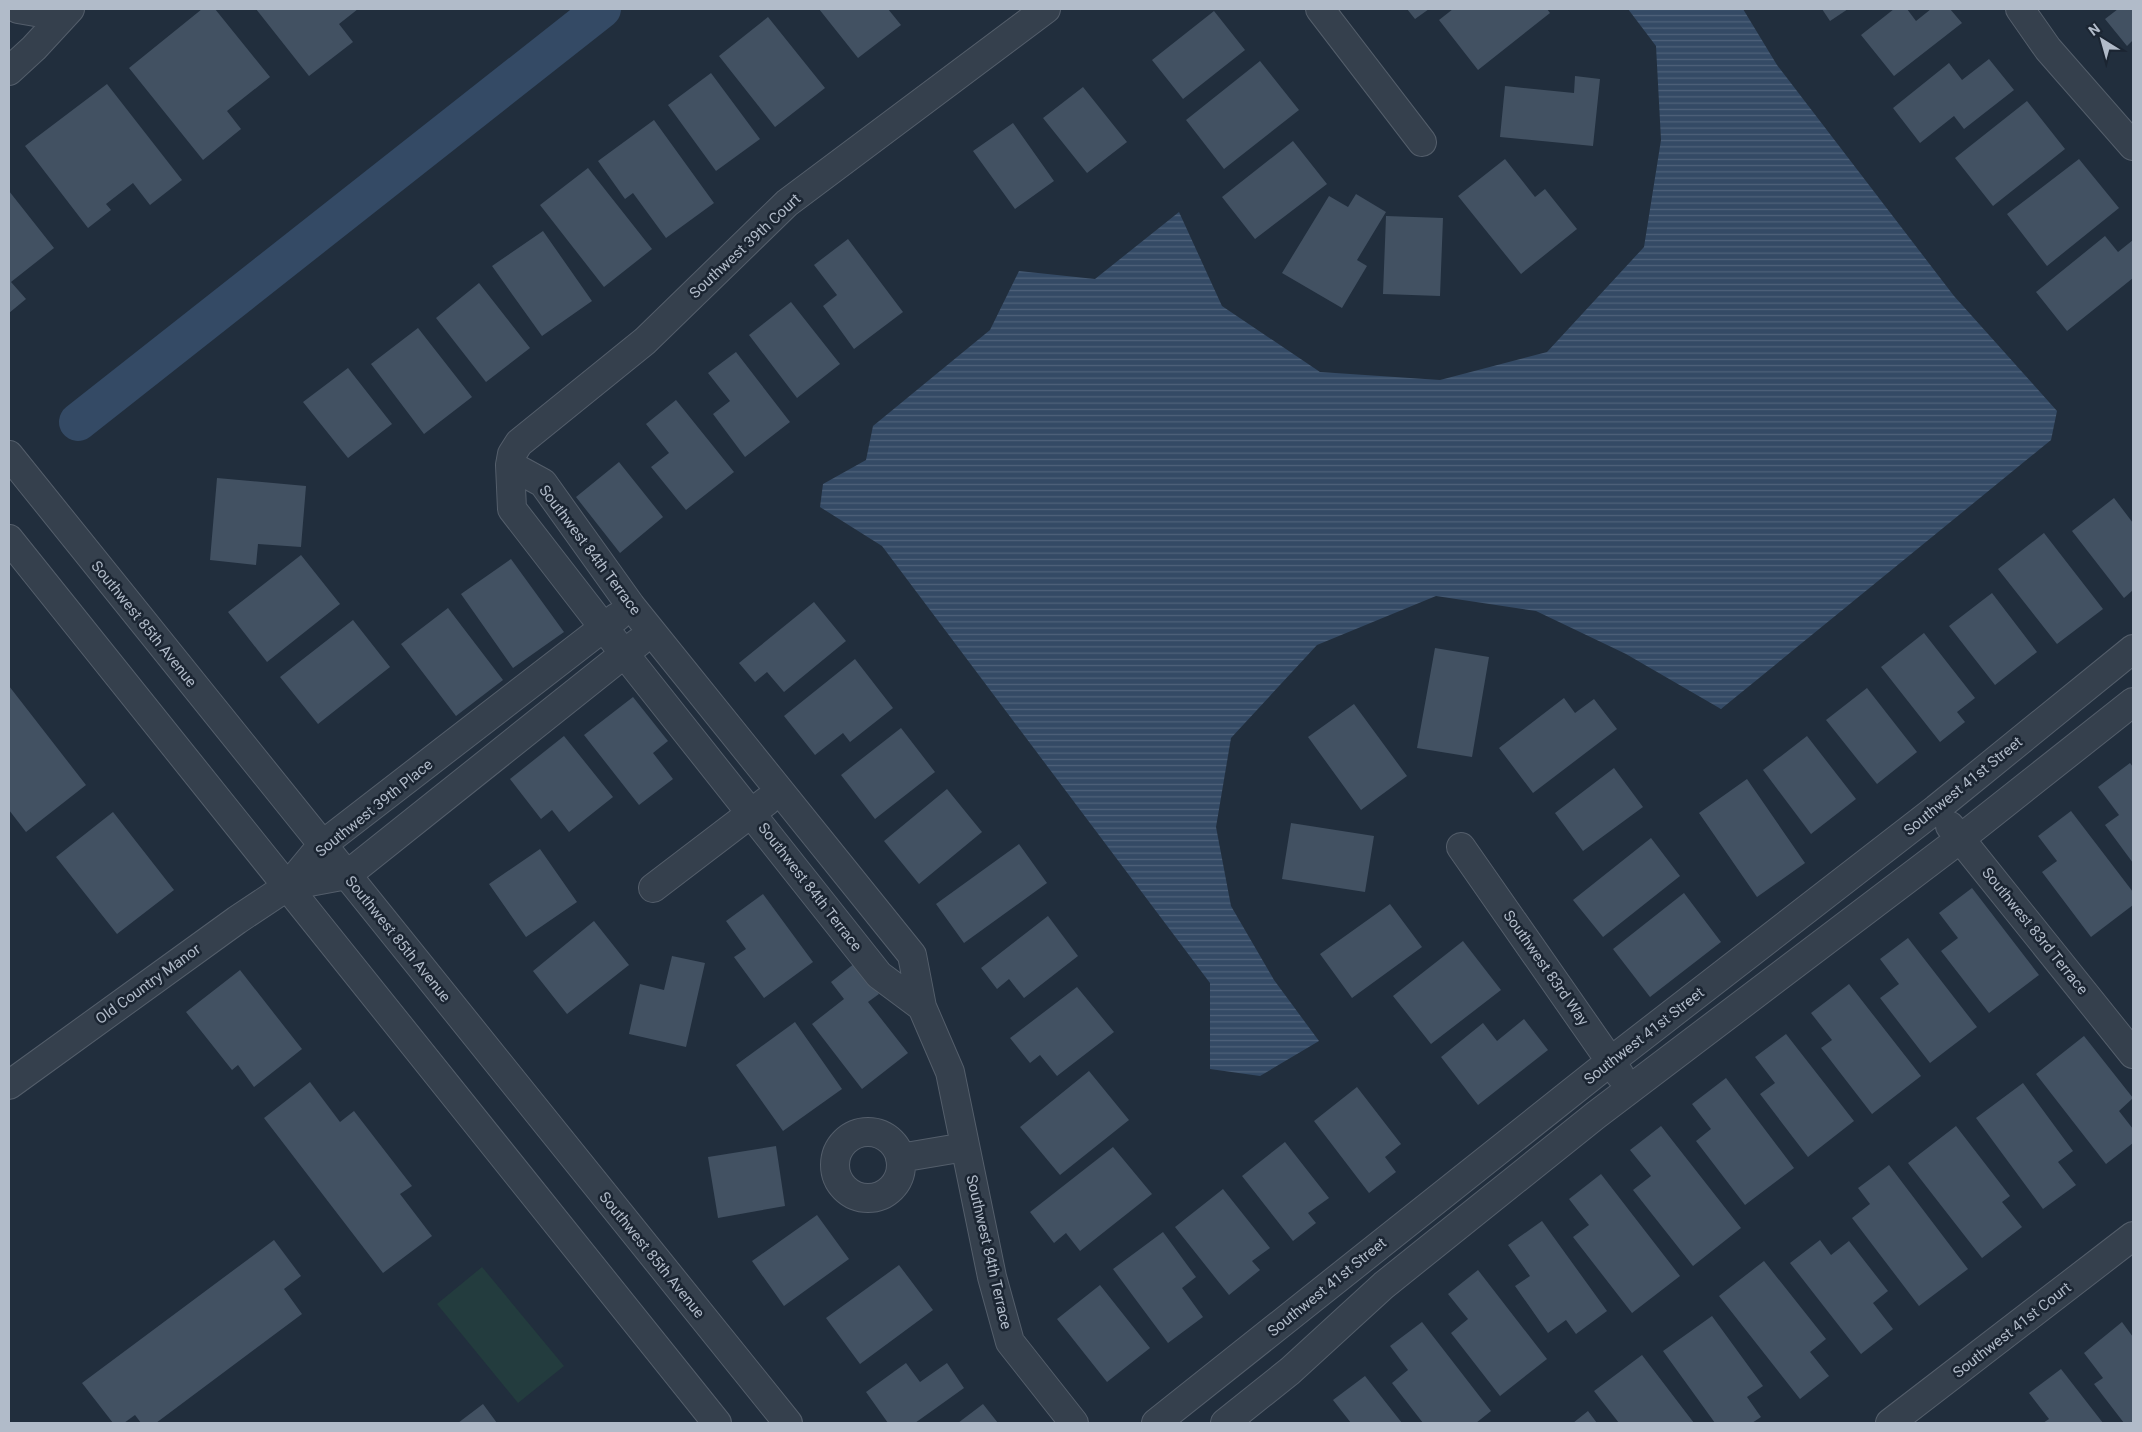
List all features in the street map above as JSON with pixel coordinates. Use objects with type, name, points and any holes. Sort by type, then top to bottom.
[{"type":"street","points":[[18,9],[53,15],[70,9]]},
{"type":"street","points":[[9,70],[34,48],[70,9]]},
{"type":"street","name":"Southwest 39th Court","points":[[510,465],[512,454],[519,443],[645,341],[788,203],[1046,9]]},
{"type":"street","points":[[1320,9],[1422,142]]},
{"type":"street","points":[[2020,9],[2048,49],[2133,146]]},
{"type":"street","name":"Southwest 85th Avenue","points":[[9,455],[788,1423]]},
{"type":"street","name":"Southwest 84th Terrace","points":[[510,465],[543,483],[631,606],[912,955],[922,1007],[950,1072],[992,1277],[1010,1342],[1074,1423]]},
{"type":"street","name":"Southwest 84th Terrace","points":[[510,465],[512,509],[879,975],[922,1007]]},
{"type":"street","points":[[9,539],[718,1423]]},
{"type":"street","name":"Southwest 39th Place","points":[[288,886],[322,845],[631,606]]},
{"type":"street","name":"Southwest 39th Place","points":[[288,886],[347,876],[652,632]]},
{"type":"street","name":"Southwest 41st Street","points":[[1156,1423],[1611,1061],[1936,809],[2133,649]]},
{"type":"street","points":[[1225,1423],[1290,1371],[1384,1285],[1630,1090],[1960,839],[2133,702]]},
{"type":"street","points":[[653,888],[779,792]]},
{"type":"street","name":"Southwest 83rd Terrace","points":[[1936,809],[2133,1054]]},
{"type":"street","name":"Southwest 83rd Way","points":[[1461,847],[1630,1090]]},
{"type":"street","name":"Old Country Manor","points":[[9,1085],[237,920],[288,886]]},
{"type":"street","points":[[900,1158],[965,1147]]},
{"type":"street","name":"Southwest 41st Court","points":[[1890,1423],[2133,1236]]},
{"type":"green space","points":[[482,1267],[564,1366],[518,1403],[437,1304]]},
{"type":"water","points":[[1628,9],[1743,9],[1777,65],[1954,296],[2057,411],[2051,440],[1721,709],[1626,654],[1536,611],[1436,596],[1317,645],[1231,738],[1216,827],[1231,906],[1274,980],[1319,1041],[1260,1076],[1210,1069],[1210,983],[882,546],[820,507],[823,484],[866,460],[873,426],[990,330],[1019,271],[1095,279],[1179,212],[1222,306],[1320,372],[1440,380],[1547,352],[1644,247],[1661,140],[1656,46]]},
{"type":"building","points":[[202,9],[215,9],[270,77],[227,111],[241,129],[203,160],[129,68]]},
{"type":"building","points":[[256,9],[358,9],[339,24],[353,42],[309,76]]},
{"type":"building","points":[[819,9],[888,9],[901,25],[858,58]]},
{"type":"building","points":[[1407,9],[1429,9],[1415,19]]},
{"type":"building","points":[[1453,9],[1547,9],[1550,13],[1478,70],[1439,20]]},
{"type":"building","points":[[1822,9],[1848,9],[1830,21]]},
{"type":"building","points":[[1894,9],[1907,9],[1916,21],[1931,9],[1950,9],[1962,23],[1894,76],[1861,35]]},
{"type":"building","points":[[2118,9],[2133,9],[2133,40],[2127,46],[2105,19]]},
{"type":"building","points":[[1214,11],[1245,50],[1183,99],[1152,60]]},
{"type":"building","points":[[768,17],[825,88],[775,127],[719,56]]},
{"type":"building","points":[[1989,59],[2014,90],[1964,129],[1954,116],[1920,143],[1893,108],[1949,63],[1962,80]]},
{"type":"building","points":[[1260,61],[1299,110],[1224,169],[1186,120]]},
{"type":"building","points":[[711,73],[760,139],[716,171],[668,105]]},
{"type":"building","points":[[1575,76],[1600,79],[1593,146],[1500,137],[1505,86],[1574,93]]},
{"type":"building","points":[[107,84],[182,180],[150,205],[133,183],[106,204],[111,210],[88,228],[25,146]]},
{"type":"building","points":[[1083,87],[1127,142],[1087,173],[1043,118]]},
{"type":"building","points":[[2027,101],[2065,149],[1993,206],[1955,158]]},
{"type":"building","points":[[654,120],[714,203],[666,238],[633,193],[625,199],[598,161]]},
{"type":"building","points":[[1013,123],[1054,181],[1015,209],[973,151]]},
{"type":"building","points":[[1293,141],[1327,184],[1255,239],[1222,197]]},
{"type":"building","points":[[1505,159],[1535,197],[1545,189],[1577,229],[1521,274],[1458,196]]},
{"type":"building","points":[[2079,159],[2119,208],[2047,266],[2007,214]]},
{"type":"building","points":[[588,168],[652,249],[604,287],[540,205]]},
{"type":"building","points":[[9,191],[54,248],[11,282],[26,299],[9,313]]},
{"type":"building","points":[[1356,194],[1386,212],[1357,260],[1367,266],[1342,308],[1282,273],[1329,196],[1348,207]]},
{"type":"building","points":[[1386,216],[1443,218],[1440,296],[1383,294]]},
{"type":"building","points":[[543,231],[592,301],[542,336],[492,266]]},
{"type":"building","points":[[2105,236],[2118,252],[2133,240],[2133,278],[2067,331],[2036,292]]},
{"type":"building","points":[[848,239],[903,312],[854,349],[823,306],[837,295],[814,265]]},
{"type":"building","points":[[479,283],[530,348],[486,382],[436,318]]},
{"type":"building","points":[[791,302],[840,364],[797,398],[749,335]]},
{"type":"building","points":[[418,328],[472,397],[424,434],[371,364]]},
{"type":"building","points":[[736,352],[790,422],[745,457],[713,414],[730,401],[708,373]]},
{"type":"building","points":[[348,368],[392,424],[348,458],[303,402]]},
{"type":"building","points":[[676,400],[734,472],[686,510],[651,467],[669,453],[646,424]]},
{"type":"building","points":[[619,462],[663,517],[620,553],[576,497]]},
{"type":"building","points":[[217,478],[306,486],[301,547],[258,544],[256,565],[210,560]]},
{"type":"building","points":[[2114,498],[2133,523],[2133,590],[2124,598],[2072,531]]},
{"type":"building","points":[[2044,533],[2103,609],[2057,644],[1998,569]]},
{"type":"building","points":[[301,555],[340,604],[267,662],[228,612]]},
{"type":"building","points":[[511,559],[564,632],[513,668],[461,594]]},
{"type":"building","points":[[1992,593],[2037,652],[1995,685],[1949,626]]},
{"type":"building","points":[[814,602],[846,641],[784,692],[767,672],[755,682],[739,663]]},
{"type":"building","points":[[448,608],[503,680],[456,716],[401,644]]},
{"type":"building","points":[[353,620],[390,667],[318,724],[280,677]]},
{"type":"building","points":[[1924,633],[1975,698],[1957,712],[1965,722],[1940,742],[1881,667]]},
{"type":"building","points":[[1435,648],[1489,657],[1472,757],[1417,748]]},
{"type":"building","points":[[855,659],[893,708],[850,742],[843,733],[815,755],[784,716]]},
{"type":"building","points":[[9,686],[86,785],[26,832],[9,810]]},
{"type":"building","points":[[1867,688],[1917,752],[1877,784],[1826,720]]},
{"type":"building","points":[[633,697],[668,741],[653,753],[673,779],[639,805],[584,735]]},
{"type":"building","points":[[1564,698],[1575,713],[1594,699],[1617,729],[1533,793],[1499,748]]},
{"type":"building","points":[[1354,704],[1407,776],[1361,810],[1308,737]]},
{"type":"building","points":[[901,728],[935,772],[875,819],[841,775]]},
{"type":"building","points":[[564,736],[613,797],[569,832],[552,810],[541,819],[510,779]]},
{"type":"building","points":[[1807,736],[1856,799],[1811,834],[1763,770]]},
{"type":"building","points":[[2130,763],[2133,767],[2133,863],[2105,825],[2119,815],[2098,787]]},
{"type":"building","points":[[1614,768],[1643,807],[1583,851],[1555,813]]},
{"type":"building","points":[[1747,779],[1805,863],[1757,897],[1699,813]]},
{"type":"building","points":[[947,789],[982,832],[919,884],[884,841]]},
{"type":"building","points":[[2071,811],[2133,892],[2133,905],[2091,937],[2042,872],[2057,861],[2038,836]]},
{"type":"building","points":[[113,812],[174,890],[117,934],[56,857]]},
{"type":"building","points":[[1291,823],[1374,836],[1365,892],[1282,879]]},
{"type":"building","points":[[1651,838],[1680,876],[1603,937],[1573,900]]},
{"type":"building","points":[[1019,844],[1047,883],[964,943],[936,904]]},
{"type":"building","points":[[540,849],[577,902],[526,937],[489,884]]},
{"type":"building","points":[[1972,888],[2039,975],[1989,1013],[1941,951],[1958,938],[1939,913]]},
{"type":"building","points":[[1684,893],[1721,942],[1650,997],[1613,949]]},
{"type":"building","points":[[763,894],[813,962],[764,998],[734,957],[746,949],[726,921]]},
{"type":"building","points":[[1390,904],[1422,947],[1352,998],[1320,954]]},
{"type":"building","points":[[1048,916],[1078,956],[1024,998],[1009,979],[997,989],[981,968]]},
{"type":"building","points":[[594,921],[629,965],[567,1014],[533,971]]},
{"type":"building","points":[[1908,938],[1977,1027],[1930,1063],[1880,998],[1899,984],[1880,959]]},
{"type":"building","points":[[1463,941],[1501,990],[1431,1044],[1393,996]]},
{"type":"building","points":[[672,956],[705,963],[686,1047],[629,1034],[640,984],[664,990]]},
{"type":"building","points":[[855,963],[879,994],[868,1002],[908,1053],[862,1089],[812,1024],[844,999],[831,982]]},
{"type":"building","points":[[240,970],[302,1049],[254,1087],[238,1065],[232,1070],[186,1012]]},
{"type":"building","points":[[1849,984],[1921,1076],[1872,1114],[1821,1048],[1832,1040],[1811,1013]]},
{"type":"building","points":[[1077,987],[1114,1032],[1057,1076],[1040,1055],[1030,1063],[1010,1038]]},
{"type":"building","points":[[1524,1019],[1548,1050],[1478,1105],[1441,1057],[1483,1023],[1497,1041]]},
{"type":"building","points":[[795,1022],[842,1089],[783,1131],[736,1065]]},
{"type":"building","points":[[1786,1034],[1854,1121],[1808,1157],[1760,1094],[1775,1083],[1755,1057]]},
{"type":"building","points":[[2084,1036],[2133,1098],[2119,1111],[2133,1129],[2133,1143],[2106,1164],[2036,1074]]},
{"type":"building","points":[[1089,1071],[1129,1120],[1060,1175],[1020,1127]]},
{"type":"building","points":[[1726,1078],[1794,1168],[1745,1205],[1696,1141],[1711,1129],[1692,1104]]},
{"type":"building","points":[[310,1082],[340,1122],[354,1111],[412,1186],[400,1194],[432,1236],[383,1273],[264,1118]]},
{"type":"building","points":[[2023,1083],[2073,1151],[2058,1162],[2076,1185],[2043,1209],[1976,1118]]},
{"type":"building","points":[[1357,1087],[1401,1144],[1385,1157],[1396,1172],[1369,1193],[1314,1121]]},
{"type":"building","points":[[1661,1126],[1741,1228],[1693,1266],[1633,1190],[1651,1176],[1630,1150]]},
{"type":"building","points":[[1956,1126],[2010,1196],[2002,1202],[2022,1227],[1982,1258],[1908,1163]]},
{"type":"building","points":[[1285,1142],[1329,1198],[1308,1213],[1316,1223],[1293,1241],[1242,1176]]},
{"type":"building","points":[[776,1146],[785,1206],[718,1218],[708,1157]]},
{"type":"building","points":[[1113,1147],[1152,1194],[1080,1251],[1066,1233],[1054,1243],[1030,1212]]},
{"type":"building","points":[[1889,1165],[1968,1269],[1919,1306],[1852,1218],[1870,1204],[1858,1188]]},
{"type":"building","points":[[1601,1174],[1680,1276],[1632,1313],[1573,1237],[1589,1225],[1569,1199]]},
{"type":"building","points":[[1223,1189],[1270,1248],[1252,1261],[1260,1270],[1229,1295],[1175,1227]]},
{"type":"building","points":[[817,1215],[849,1259],[784,1306],[752,1261]]},
{"type":"building","points":[[1542,1221],[1607,1311],[1576,1334],[1566,1320],[1548,1333],[1515,1286],[1530,1276],[1508,1245]]},
{"type":"building","points":[[1163,1232],[1196,1277],[1182,1288],[1203,1317],[1168,1343],[1113,1269]]},
{"type":"building","points":[[274,1240],[301,1276],[284,1289],[302,1314],[156,1423],[141,1423],[135,1415],[124,1423],[113,1423],[82,1383]]},
{"type":"building","points":[[1820,1240],[1831,1255],[1849,1241],[1888,1291],[1873,1303],[1893,1329],[1861,1354],[1790,1263]]},
{"type":"building","points":[[1764,1261],[1826,1339],[1810,1352],[1829,1376],[1800,1399],[1719,1296]]},
{"type":"building","points":[[899,1265],[933,1310],[860,1364],[826,1318]]},
{"type":"building","points":[[1478,1270],[1547,1359],[1500,1396],[1451,1333],[1468,1319],[1448,1294]]},
{"type":"building","points":[[1100,1285],[1150,1348],[1107,1382],[1057,1319]]},
{"type":"building","points":[[1712,1316],[1763,1386],[1747,1397],[1761,1417],[1752,1423],[1715,1423],[1663,1351]]},
{"type":"building","points":[[1422,1322],[1491,1411],[1476,1423],[1423,1423],[1392,1383],[1408,1370],[1390,1346]]},
{"type":"building","points":[[2122,1322],[2133,1337],[2133,1423],[2124,1423],[2094,1384],[2103,1378],[2084,1353]]},
{"type":"building","points":[[1642,1355],[1694,1423],[1619,1423],[1594,1391]]},
{"type":"building","points":[[906,1363],[920,1382],[947,1363],[964,1388],[915,1423],[888,1423],[866,1392]]},
{"type":"building","points":[[2061,1369],[2103,1423],[2043,1423],[2049,1419],[2029,1393]]},
{"type":"building","points":[[1365,1376],[1402,1423],[1351,1423],[1333,1400]]},
{"type":"building","points":[[483,1404],[497,1423],[458,1423]]},
{"type":"building","points":[[983,1404],[998,1423],[958,1423]]},
{"type":"building","points":[[1588,1411],[1597,1423],[1573,1423]]},
{"type":"waterway","points":[[78,422],[602,9]]}]
